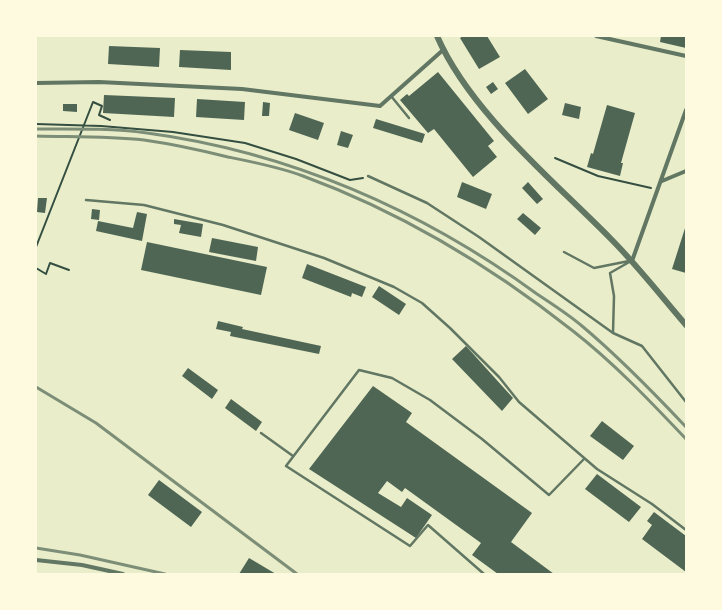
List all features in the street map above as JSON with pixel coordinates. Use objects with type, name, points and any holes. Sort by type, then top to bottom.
[{"type":"street","points":[[437,36],[443,50],[470,91],[516,146],[611,238],[686,325]]},
{"type":"street","points":[[596,36],[686,56]]},
{"type":"street","points":[[36,83],[99,82],[242,90],[380,106],[443,50]]},
{"type":"street","points":[[632,261],[662,181],[686,110]]},
{"type":"street","points":[[662,181],[686,171]]},
{"type":"street","points":[[36,560],[82,565],[123,574]]},
{"type":"lane","points":[[391,96],[410,118]]},
{"type":"lane","points":[[368,176],[427,203],[479,236],[613,333],[642,346],[686,402]]},
{"type":"lane","points":[[86,200],[144,205],[223,225],[324,258],[394,287],[422,303],[450,328],[499,377],[519,402],[584,459],[652,504],[686,530]]},
{"type":"lane","points":[[564,252],[594,268],[632,261]]},
{"type":"lane","points":[[613,333],[614,296],[610,273],[632,261]]},
{"type":"lane","points":[[484,574],[428,525],[410,546],[286,466],[359,370],[392,378],[430,400],[482,439],[549,495],[584,459]]},
{"type":"lane","points":[[261,433],[293,456]]},
{"type":"path","points":[[36,247],[93,102],[102,106],[99,115],[110,120]]},
{"type":"path","points":[[36,124],[101,126],[173,132],[245,143],[296,159],[350,180],[368,176]]},
{"type":"path","points":[[555,158],[598,176],[658,190]]},
{"type":"path","points":[[36,268],[46,274],[50,263],[69,270]]},
{"type":"building","points":[[463,36],[487,36],[500,57],[479,69],[460,38]]},
{"type":"building","points":[[661,36],[686,36],[686,48],[660,42]]},
{"type":"building","points":[[109,46],[160,48],[159,67],[108,64]]},
{"type":"building","points":[[180,50],[231,52],[231,70],[179,67]]},
{"type":"building","points":[[525,69],[548,99],[528,114],[505,83]]},
{"type":"building","points":[[438,72],[494,141],[488,146],[497,157],[473,177],[434,129],[428,133],[400,100],[407,94],[409,96]]},
{"type":"building","points":[[493,82],[498,89],[491,94],[486,87]]},
{"type":"building","points":[[104,95],[175,98],[174,117],[103,113]]},
{"type":"building","points":[[197,99],[245,102],[244,120],[196,117]]},
{"type":"building","points":[[263,102],[270,103],[269,116],[262,116]]},
{"type":"building","points":[[565,103],[581,107],[579,119],[562,115]]},
{"type":"building","points":[[63,104],[77,104],[77,112],[63,111]]},
{"type":"building","points":[[607,105],[635,113],[621,163],[623,163],[620,176],[587,167],[591,153],[593,154]]},
{"type":"building","points":[[295,113],[324,123],[318,140],[289,130]]},
{"type":"building","points":[[376,119],[425,134],[422,143],[373,128]]},
{"type":"building","points":[[341,131],[353,135],[348,148],[337,145]]},
{"type":"building","points":[[462,182],[492,194],[486,209],[457,197]]},
{"type":"building","points":[[528,182],[543,199],[537,204],[522,188]]},
{"type":"building","points":[[38,198],[47,198],[45,213],[37,212]]},
{"type":"building","points":[[92,209],[100,210],[99,220],[91,219]]},
{"type":"building","points":[[137,212],[147,214],[142,241],[96,231],[98,221],[133,228]]},
{"type":"building","points":[[523,213],[541,228],[535,235],[517,219]]},
{"type":"building","points":[[174,219],[203,224],[201,237],[179,233],[181,225],[174,224]]},
{"type":"building","points":[[686,225],[686,273],[672,269]]},
{"type":"building","points":[[212,238],[258,247],[256,261],[209,252]]},
{"type":"building","points":[[147,242],[267,267],[261,295],[141,270]]},
{"type":"building","points":[[307,264],[366,287],[362,297],[352,293],[351,297],[302,278]]},
{"type":"building","points":[[379,286],[406,304],[399,315],[372,297]]},
{"type":"building","points":[[218,321],[243,327],[242,329],[321,346],[319,354],[230,336],[231,332],[216,329]]},
{"type":"building","points":[[466,346],[513,398],[502,411],[452,359]]},
{"type":"building","points":[[188,368],[218,390],[212,399],[182,376]]},
{"type":"building","points":[[373,386],[412,413],[406,422],[532,513],[511,542],[554,574],[498,574],[472,555],[481,543],[405,488],[402,492],[387,481],[378,493],[401,507],[407,498],[432,515],[416,538],[309,469]]},
{"type":"building","points":[[231,399],[262,422],[256,431],[225,408]]},
{"type":"building","points":[[602,421],[634,446],[623,460],[590,436]]},
{"type":"building","points":[[597,474],[641,507],[629,522],[585,489]]},
{"type":"building","points":[[159,480],[202,512],[191,527],[148,495]]},
{"type":"building","points":[[654,512],[686,536],[686,572],[642,539],[652,525],[647,521]]},
{"type":"building","points":[[249,558],[276,574],[239,574]]},
{"type":"railway","points":[[36,129],[119,130],[200,142],[252,154],[302,170],[352,189],[401,211],[448,236],[493,264],[571,317],[622,362],[686,427]]},
{"type":"railway","points":[[36,136],[104,137],[144,140],[186,147],[266,165],[294,173],[339,190],[375,206],[478,263],[542,307],[603,356],[686,439]]},
{"type":"railway","points":[[36,387],[96,423],[297,574]]},
{"type":"railway","points":[[36,548],[80,555],[165,574]]}]
